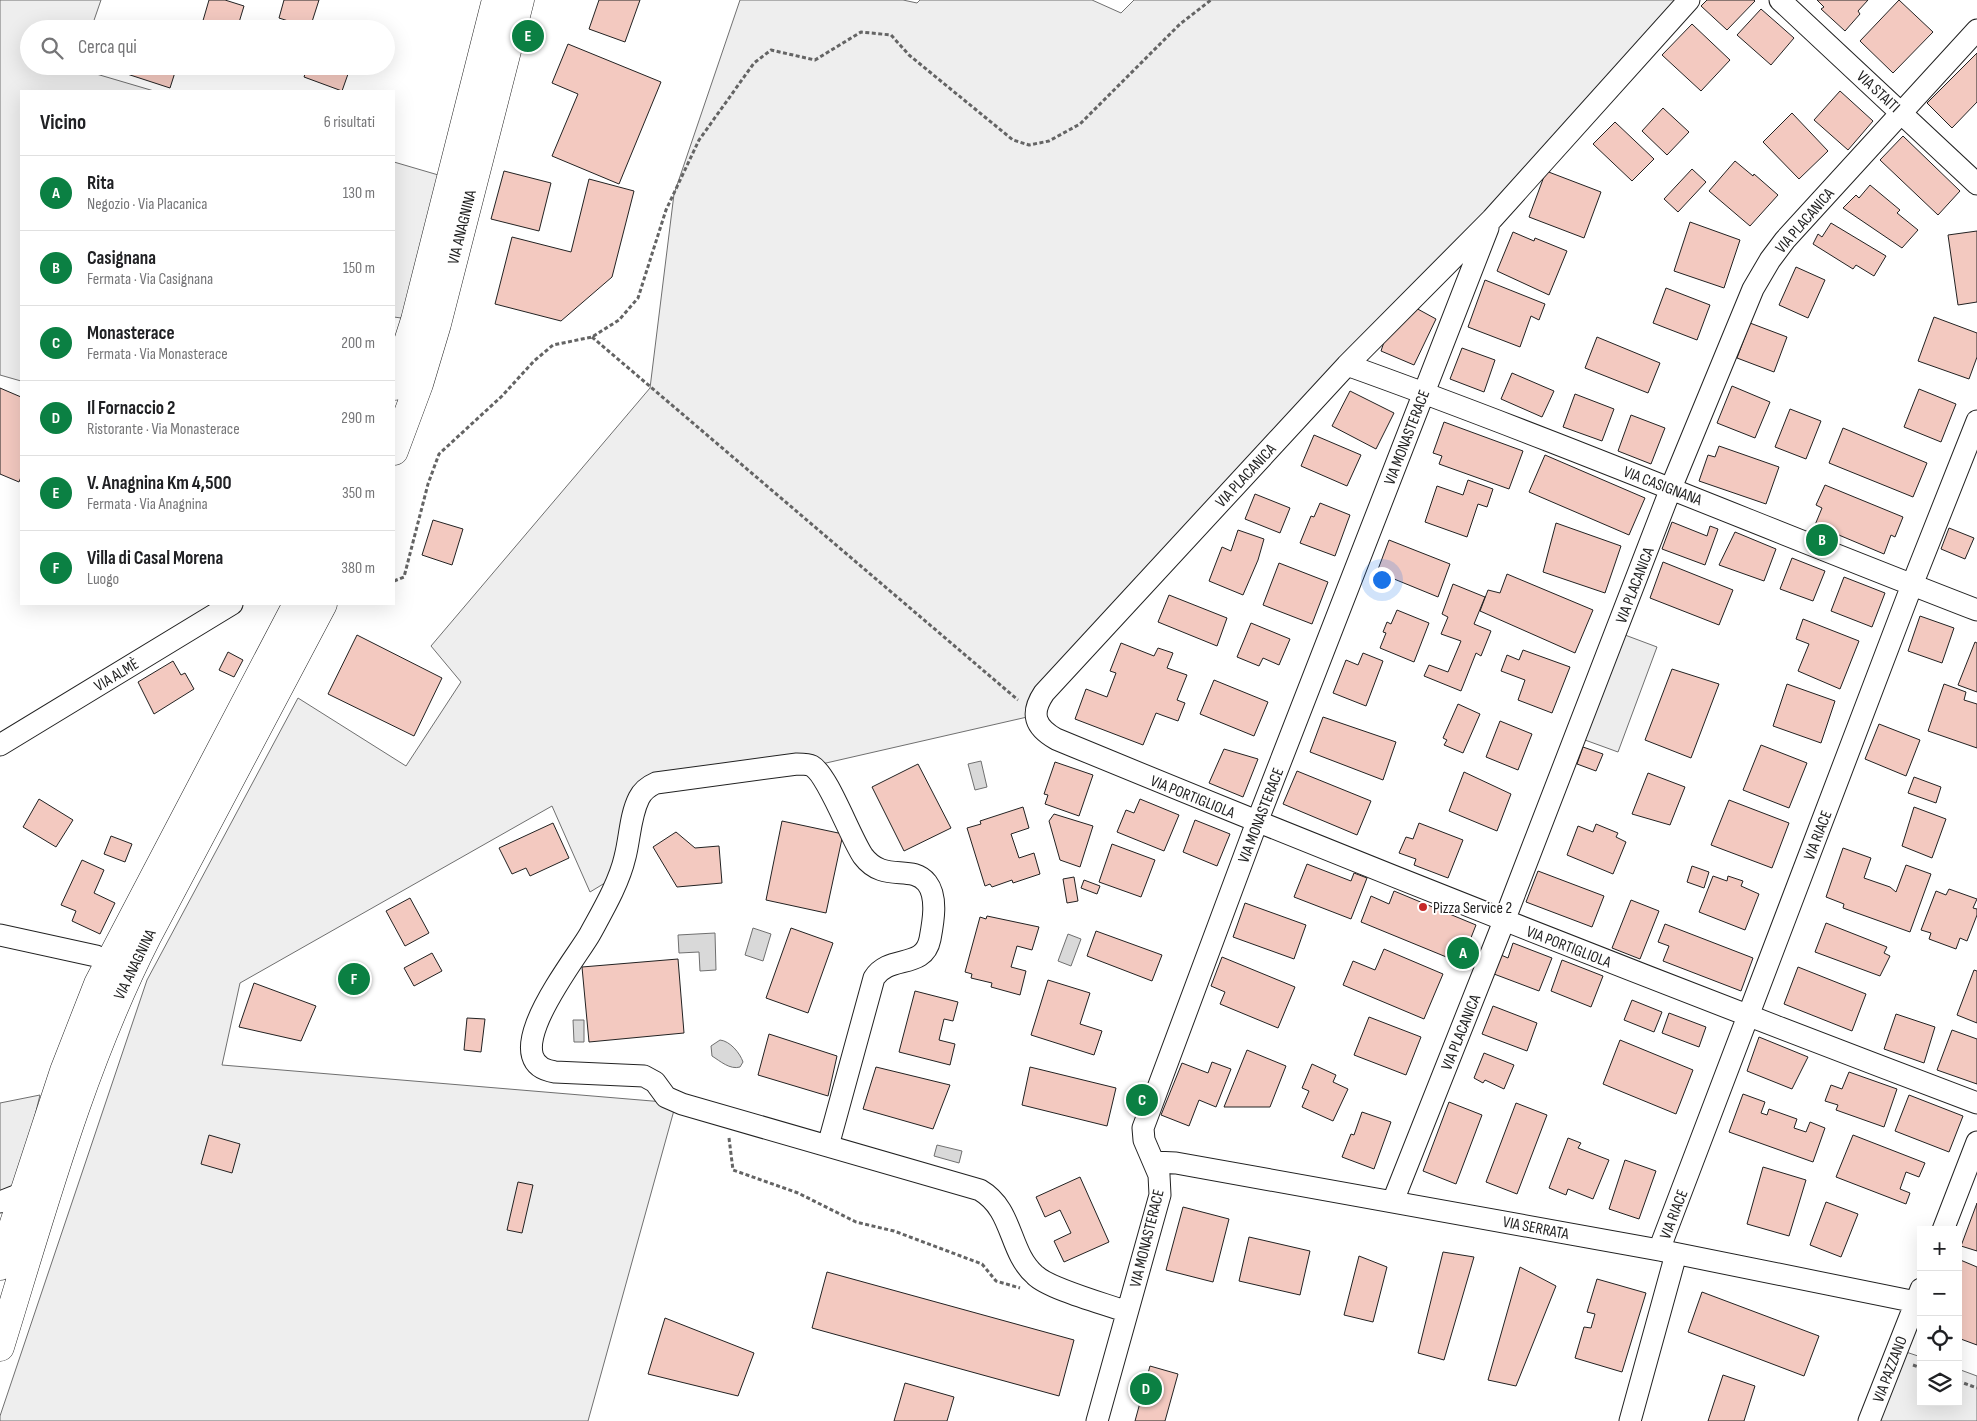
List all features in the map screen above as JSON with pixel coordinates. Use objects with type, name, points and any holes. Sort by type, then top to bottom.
[{"type":"main road","name":"VIA ANAGNINA","points":[[395,383],[415,320],[496,0]]},
{"type":"main road","name":"VIA ANAGNINA","points":[[395,448],[419,384],[437,324],[520,0]]},
{"type":"main road","name":"VIA ANAGNINA","points":[[0,1266],[12,1197],[109,962],[296,605]]},
{"type":"main road","name":"VIA ANAGNINA","points":[[0,1346],[77,1102],[119,993],[146,937],[322,605]]},
{"type":"street","name":"VIA PLACANICA","points":[[1036,715],[1038,704],[1044,693],[1347,365],[1492,219],[1689,0]]},
{"type":"street","name":"VIA STAITI","points":[[1780,0],[1977,184]]},
{"type":"street","name":"VIA PLACANICA","points":[[1393,1201],[1504,921],[1671,488],[1744,309],[1764,270],[1785,240],[1977,30]]},
{"type":"street","name":"VIA MONASTERACE","points":[[1096,1421],[1160,1195],[1160,1182],[1154,1162],[1144,1140],[1144,1128],[1257,822],[1492,219]]},
{"type":"street","name":"VIA CASIGNANA","points":[[1347,365],[1423,392],[1671,488],[1977,610]]},
{"type":"street","name":"VIA RIACE","points":[[1630,1421],[1667,1252],[1748,1016],[1912,585],[1977,421]]},
{"type":"street","name":"VIA ALMÈ","points":[[0,745],[230,605]]},
{"type":"street","name":"VIA PORTIGLIOLA","points":[[1036,715],[1038,725],[1042,730],[1056,739],[1257,822],[1504,921],[1977,1103]]},
{"type":"street","points":[[828,1146],[874,978],[882,967],[896,962],[912,960],[923,953],[929,941],[933,903],[928,884],[915,874],[880,871],[868,862],[859,849],[824,779],[813,766],[797,764],[661,781],[650,786],[644,791],[634,811],[625,859],[608,898],[590,935],[548,999],[531,1045],[533,1060],[542,1069],[555,1072],[644,1076],[655,1082],[666,1097],[682,1104],[980,1190],[992,1198],[1002,1212],[1022,1257],[1034,1275],[1049,1284],[1127,1312]]},
{"type":"street","points":[[0,935],[96,956],[109,962],[119,993]]},
{"type":"street","points":[[1945,1226],[1977,1142]]},
{"type":"street","name":"VIA SERRATA","points":[[1154,1162],[1176,1163],[1667,1252],[1917,1295]]},
{"type":"street","name":"VIA PAZZANO","points":[[1869,1421],[1917,1298]]},
{"type":"path","points":[[395,582],[404,577],[428,484],[439,454],[502,396],[534,361],[553,345],[592,337],[619,320],[638,298],[666,210],[699,140],[754,63],[771,50],[815,60],[861,32],[891,35],[909,55],[1013,140],[1029,145],[1049,141],[1080,124],[1180,24],[1211,0]]},
{"type":"path","points":[[592,337],[1036,715]]},
{"type":"path","points":[[727,1117],[733,1170],[798,1193],[856,1222],[894,1231],[982,1264],[996,1281],[1022,1289]]},
{"type":"path","points":[[1962,1382],[1977,1388]]},
{"type":"shaded area","points":[[0,0],[101,0],[94,20],[20,20],[20,75],[100,75],[151,90],[20,90],[20,381],[0,375]]},
{"type":"shaded area","points":[[740,0],[903,0],[917,3],[920,0],[1092,0],[1121,13],[1134,0],[1689,0],[1036,715],[813,766],[650,786],[623,872],[590,892],[552,806],[240,983],[222,1065],[676,1103],[588,1421],[0,1421],[0,1416],[147,980],[298,698],[406,766],[461,682],[431,646],[650,388],[674,194]]},
{"type":"shaded area","points":[[395,162],[452,179],[415,320],[395,317]]},
{"type":"shaded area","points":[[1625,635],[1657,647],[1618,752],[1585,740]]},
{"type":"shaded area","points":[[981,761],[987,787],[975,790],[968,764]]},
{"type":"shaded area","points":[[753,928],[771,934],[763,961],[745,955]]},
{"type":"shaded area","points":[[715,933],[716,970],[700,971],[699,952],[679,953],[678,935]]},
{"type":"shaded area","points":[[1068,934],[1081,939],[1071,966],[1058,961]]},
{"type":"shaded area","points":[[573,1020],[584,1020],[584,1042],[574,1042]]},
{"type":"shaded area","points":[[720,1040],[731,1045],[740,1055],[743,1062],[740,1067],[729,1066],[712,1056],[711,1046]]},
{"type":"shaded area","points":[[40,1095],[18,1185],[0,1191],[0,1103]]},
{"type":"shaded area","points":[[937,1145],[962,1151],[959,1163],[934,1156]]},
{"type":"shaded area","points":[[1897,1349],[1917,1356],[1917,1406],[1962,1406],[1962,1370],[1977,1376],[1977,1421],[1869,1421]]},
{"type":"building","points":[[209,0],[225,0],[244,6],[240,20],[203,20]]},
{"type":"building","points":[[284,0],[319,0],[313,20],[285,20],[279,18]]},
{"type":"building","points":[[599,0],[640,0],[625,42],[589,29]]},
{"type":"building","points":[[1707,0],[1755,1],[1727,30],[1701,6]]},
{"type":"building","points":[[1817,0],[1868,0],[1858,11],[1860,14],[1845,31],[1821,9],[1824,7]]},
{"type":"building","points":[[1899,0],[1933,32],[1893,73],[1860,41]]},
{"type":"building","points":[[1761,9],[1794,38],[1771,65],[1737,35]]},
{"type":"building","points":[[1692,24],[1730,60],[1701,91],[1662,55]]},
{"type":"building","points":[[568,44],[661,82],[619,184],[552,156],[578,94],[552,83]]},
{"type":"building","points":[[1977,53],[1977,102],[1952,128],[1927,103]]},
{"type":"building","points":[[130,75],[174,75],[170,88]]},
{"type":"building","points":[[305,75],[348,75],[342,90],[304,77]]},
{"type":"building","points":[[1840,91],[1873,121],[1848,150],[1814,120]]},
{"type":"building","points":[[1663,108],[1689,132],[1667,155],[1642,131]]},
{"type":"building","points":[[1792,113],[1828,151],[1799,179],[1763,142]]},
{"type":"building","points":[[1615,122],[1654,159],[1632,181],[1593,144]]},
{"type":"building","points":[[1903,136],[1960,191],[1938,215],[1880,160]]},
{"type":"building","points":[[1735,161],[1753,176],[1754,174],[1778,195],[1750,226],[1709,191]]},
{"type":"building","points":[[1692,169],[1706,182],[1678,212],[1664,199]]},
{"type":"building","points":[[504,171],[551,183],[539,231],[491,219]]},
{"type":"building","points":[[1546,171],[1601,192],[1584,238],[1529,217]]},
{"type":"building","points":[[589,179],[634,191],[612,277],[561,321],[495,304],[512,237],[571,252]]},
{"type":"building","points":[[1870,185],[1900,210],[1897,213],[1918,230],[1902,248],[1843,208],[1856,195],[1859,198]]},
{"type":"building","points":[[1690,222],[1740,240],[1724,288],[1674,271]]},
{"type":"building","points":[[1831,223],[1886,256],[1874,276],[1856,265],[1853,269],[1813,244],[1818,234],[1822,237]]},
{"type":"building","points":[[1977,231],[1977,302],[1958,305],[1948,235]]},
{"type":"building","points":[[1513,232],[1534,241],[1535,238],[1567,251],[1549,295],[1497,271]]},
{"type":"building","points":[[1796,267],[1825,280],[1808,318],[1779,305]]},
{"type":"building","points":[[1485,280],[1545,304],[1539,320],[1531,316],[1520,347],[1468,327]]},
{"type":"building","points":[[1666,288],[1710,305],[1697,340],[1653,323]]},
{"type":"building","points":[[1414,307],[1436,319],[1414,365],[1381,351],[1388,330]]},
{"type":"building","points":[[1934,317],[1977,333],[1977,357],[1969,379],[1918,361]]},
{"type":"building","points":[[1750,323],[1787,337],[1774,372],[1737,358]]},
{"type":"building","points":[[1597,337],[1660,363],[1648,393],[1585,368]]},
{"type":"building","points":[[1462,348],[1495,360],[1484,392],[1450,379]]},
{"type":"building","points":[[1512,373],[1554,391],[1542,417],[1501,399]]},
{"type":"building","points":[[1732,386],[1770,402],[1755,438],[1717,423]]},
{"type":"building","points":[[0,388],[20,397],[20,480],[19,482],[0,474]]},
{"type":"building","points":[[1919,389],[1956,404],[1941,442],[1904,427]]},
{"type":"building","points":[[1350,391],[1394,413],[1376,449],[1332,426]]},
{"type":"building","points":[[1575,394],[1614,409],[1602,441],[1563,427]]},
{"type":"building","points":[[1790,409],[1821,421],[1806,459],[1775,447]]},
{"type":"building","points":[[1631,415],[1665,428],[1651,464],[1618,451]]},
{"type":"building","points":[[1444,422],[1523,451],[1509,489],[1439,464],[1442,456],[1433,453]]},
{"type":"building","points":[[1843,428],[1927,463],[1913,497],[1829,463]]},
{"type":"building","points":[[1314,435],[1361,455],[1347,486],[1301,466]]},
{"type":"building","points":[[1719,446],[1779,467],[1766,504],[1699,481],[1708,455],[1715,457]]},
{"type":"building","points":[[1545,455],[1645,498],[1629,535],[1529,492]]},
{"type":"building","points":[[1468,480],[1493,489],[1487,507],[1478,504],[1467,537],[1425,522],[1437,486],[1463,495]]},
{"type":"building","points":[[1825,485],[1903,517],[1895,537],[1891,535],[1884,554],[1815,525],[1822,508],[1816,505]]},
{"type":"building","points":[[1255,494],[1290,508],[1280,533],[1245,519]]},
{"type":"building","points":[[1320,503],[1350,515],[1335,556],[1300,543],[1311,516],[1314,517]]},
{"type":"building","points":[[433,520],[463,529],[452,565],[422,555]]},
{"type":"building","points":[[1672,522],[1707,536],[1710,526],[1718,529],[1705,565],[1662,549]]},
{"type":"building","points":[[1556,523],[1621,546],[1605,593],[1543,572]]},
{"type":"building","points":[[1949,528],[1974,538],[1965,559],[1941,549]]},
{"type":"building","points":[[1238,530],[1264,539],[1258,560],[1243,595],[1209,581],[1222,547],[1231,551]]},
{"type":"building","points":[[1735,532],[1776,549],[1764,581],[1719,565]]},
{"type":"building","points":[[1389,540],[1450,564],[1438,597],[1377,572]]},
{"type":"building","points":[[1792,558],[1825,571],[1813,601],[1780,589]]},
{"type":"building","points":[[1663,562],[1733,590],[1719,625],[1650,598]]},
{"type":"building","points":[[1279,563],[1328,582],[1312,624],[1263,605]]},
{"type":"building","points":[[1507,574],[1593,610],[1575,653],[1480,611],[1488,590],[1500,593]]},
{"type":"building","points":[[1844,577],[1885,593],[1872,627],[1831,611]]},
{"type":"building","points":[[1453,584],[1485,597],[1474,624],[1491,631],[1481,656],[1476,653],[1461,691],[1424,676],[1429,665],[1448,672],[1461,641],[1441,634],[1448,617],[1442,614]]},
{"type":"building","points":[[1169,595],[1227,618],[1217,646],[1158,622]]},
{"type":"building","points":[[1397,610],[1429,623],[1414,662],[1380,648],[1386,633],[1383,632],[1387,622],[1391,624]]},
{"type":"building","points":[[1920,616],[1954,628],[1942,663],[1908,651]]},
{"type":"building","points":[[1803,619],[1859,641],[1840,689],[1798,671],[1809,644],[1796,639]]},
{"type":"building","points":[[1251,623],[1290,639],[1279,665],[1263,658],[1259,666],[1237,657]]},
{"type":"building","points":[[357,635],[442,678],[414,736],[328,694]]},
{"type":"building","points":[[1975,642],[1977,643],[1977,692],[1958,685]]},
{"type":"building","points":[[1121,643],[1154,656],[1158,648],[1173,653],[1167,668],[1187,675],[1177,700],[1185,703],[1178,721],[1156,713],[1143,745],[1075,719],[1086,689],[1107,697],[1116,673],[1110,671]]},
{"type":"building","points":[[1523,650],[1570,667],[1552,713],[1518,700],[1525,680],[1501,671],[1507,655],[1519,660]]},
{"type":"building","points":[[228,652],[243,660],[234,677],[219,670]]},
{"type":"building","points":[[1363,653],[1383,661],[1366,706],[1333,693],[1346,660],[1358,665]]},
{"type":"building","points":[[173,661],[181,675],[185,673],[194,689],[154,714],[138,682]]},
{"type":"building","points":[[1672,669],[1719,684],[1691,758],[1645,740]]},
{"type":"building","points":[[1214,680],[1268,702],[1254,736],[1200,714]]},
{"type":"building","points":[[1787,684],[1835,701],[1821,743],[1773,726]]},
{"type":"building","points":[[1944,684],[1966,692],[1964,700],[1977,704],[1977,748],[1928,731]]},
{"type":"building","points":[[1458,704],[1480,714],[1463,753],[1444,745],[1447,740],[1443,738]]},
{"type":"building","points":[[1323,717],[1396,742],[1383,780],[1310,752]]},
{"type":"building","points":[[1500,721],[1532,734],[1518,770],[1486,757]]},
{"type":"building","points":[[1879,724],[1920,740],[1906,776],[1865,759]]},
{"type":"building","points":[[1761,745],[1807,763],[1789,808],[1743,790]]},
{"type":"building","points":[[1583,747],[1603,754],[1596,771],[1577,764]]},
{"type":"building","points":[[1224,749],[1258,759],[1243,797],[1209,783]]},
{"type":"building","points":[[1055,762],[1093,775],[1079,816],[1045,804],[1048,795],[1044,794]]},
{"type":"building","points":[[918,764],[951,828],[904,851],[872,787]]},
{"type":"building","points":[[1297,771],[1371,801],[1357,835],[1283,804]]},
{"type":"building","points":[[1464,772],[1511,794],[1497,831],[1449,811]]},
{"type":"building","points":[[1648,773],[1685,787],[1670,825],[1632,814]]},
{"type":"building","points":[[1914,777],[1941,787],[1936,803],[1908,793]]},
{"type":"building","points":[[39,799],[73,820],[56,847],[23,827]]},
{"type":"building","points":[[1140,799],[1179,815],[1164,851],[1117,832],[1126,810],[1134,813]]},
{"type":"building","points":[[1729,800],[1789,823],[1772,868],[1711,845]]},
{"type":"building","points":[[1023,807],[1029,828],[1011,834],[1019,858],[1034,853],[1040,874],[1013,883],[1012,880],[992,887],[990,884],[985,886],[967,828],[981,824],[980,821]]},
{"type":"building","points":[[1914,807],[1946,819],[1932,858],[1902,846]]},
{"type":"building","points":[[1054,814],[1093,826],[1080,867],[1060,860],[1049,821]]},
{"type":"building","points":[[1195,820],[1230,834],[1217,866],[1183,852]]},
{"type":"building","points":[[782,821],[843,834],[826,913],[766,900]]},
{"type":"building","points":[[553,823],[569,858],[530,876],[526,868],[512,874],[499,848]]},
{"type":"building","points":[[1419,823],[1463,840],[1448,878],[1414,865],[1416,859],[1399,853],[1406,837],[1413,839]]},
{"type":"building","points":[[1596,824],[1618,833],[1616,837],[1626,842],[1613,874],[1567,855],[1578,826],[1593,832]]},
{"type":"building","points":[[676,832],[695,848],[719,846],[722,883],[677,887],[653,847]]},
{"type":"building","points":[[111,836],[132,844],[125,862],[104,854]]},
{"type":"building","points":[[1112,844],[1155,860],[1141,897],[1099,882]]},
{"type":"building","points":[[1843,848],[1871,858],[1864,878],[1890,887],[1896,892],[1906,865],[1931,874],[1910,932],[1843,908],[1844,904],[1826,897]]},
{"type":"building","points":[[82,860],[104,870],[94,893],[115,903],[100,934],[72,921],[76,911],[61,905]]},
{"type":"building","points":[[1307,864],[1351,881],[1354,873],[1367,878],[1351,919],[1294,897]]},
{"type":"building","points":[[1692,866],[1709,872],[1704,888],[1687,882]]},
{"type":"building","points":[[1538,871],[1604,896],[1592,927],[1526,902]]},
{"type":"building","points":[[1713,876],[1727,881],[1728,876],[1743,881],[1741,886],[1759,894],[1745,930],[1699,912]]},
{"type":"building","points":[[1074,877],[1078,901],[1067,903],[1063,879]]},
{"type":"building","points":[[1084,880],[1100,886],[1097,894],[1081,888]]},
{"type":"building","points":[[1949,889],[1977,899],[1973,908],[1977,909],[1977,915],[1967,941],[1960,938],[1956,949],[1929,939],[1931,933],[1921,930],[1936,891],[1946,895]]},
{"type":"building","points":[[1394,891],[1476,925],[1461,963],[1361,922],[1371,896],[1389,904]]},
{"type":"building","points":[[410,898],[429,933],[405,946],[386,911]]},
{"type":"building","points":[[1631,900],[1659,911],[1640,959],[1612,948]]},
{"type":"building","points":[[1245,903],[1306,925],[1294,959],[1233,937]]},
{"type":"building","points":[[987,916],[1039,927],[1032,950],[1017,946],[1011,967],[1026,971],[1020,995],[991,987],[992,983],[971,978],[972,974],[965,972],[980,917],[986,919]]},
{"type":"building","points":[[1826,923],[1887,947],[1884,953],[1890,956],[1880,976],[1815,952]]},
{"type":"building","points":[[1665,924],[1753,958],[1741,991],[1663,961],[1669,946],[1658,942]]},
{"type":"building","points":[[791,928],[833,943],[808,1013],[766,998]]},
{"type":"building","points":[[1096,931],[1162,955],[1152,981],[1087,956]]},
{"type":"building","points":[[1513,943],[1552,958],[1539,991],[1494,974],[1501,955],[1508,958]]},
{"type":"building","points":[[1384,949],[1443,974],[1424,1019],[1343,985],[1353,961],[1375,970]]},
{"type":"building","points":[[432,953],[442,971],[414,986],[404,968]]},
{"type":"building","points":[[1222,957],[1295,987],[1278,1028],[1220,1004],[1225,992],[1211,986]]},
{"type":"building","points":[[678,959],[684,1033],[589,1042],[582,967]]},
{"type":"building","points":[[1562,960],[1603,976],[1591,1007],[1551,991]]},
{"type":"building","points":[[1798,967],[1866,994],[1852,1031],[1784,1004]]},
{"type":"building","points":[[1974,970],[1977,971],[1977,1023],[1957,1015]]},
{"type":"building","points":[[1048,980],[1090,993],[1080,1024],[1102,1031],[1094,1055],[1031,1035]]},
{"type":"building","points":[[254,983],[316,1006],[301,1041],[239,1027]]},
{"type":"building","points":[[915,991],[958,1002],[953,1021],[944,1019],[939,1040],[955,1044],[950,1065],[899,1052]]},
{"type":"building","points":[[1632,1000],[1662,1012],[1654,1032],[1624,1020]]},
{"type":"building","points":[[1493,1006],[1537,1023],[1527,1051],[1482,1034]]},
{"type":"building","points":[[1669,1013],[1706,1027],[1699,1047],[1662,1033]]},
{"type":"building","points":[[1896,1014],[1935,1027],[1924,1063],[1884,1049]]},
{"type":"building","points":[[1369,1017],[1421,1037],[1406,1075],[1354,1055]]},
{"type":"building","points":[[467,1018],[485,1019],[481,1052],[464,1050]]},
{"type":"building","points":[[1952,1030],[1977,1039],[1977,1084],[1937,1070]]},
{"type":"building","points":[[769,1034],[837,1056],[828,1096],[758,1075]]},
{"type":"building","points":[[1759,1037],[1808,1057],[1792,1089],[1747,1071]]},
{"type":"building","points":[[1620,1040],[1693,1070],[1676,1114],[1603,1084]]},
{"type":"building","points":[[1247,1050],[1286,1066],[1270,1107],[1224,1107]]},
{"type":"building","points":[[1484,1053],[1514,1065],[1504,1089],[1485,1080],[1483,1083],[1474,1078]]},
{"type":"building","points":[[1212,1062],[1231,1069],[1216,1107],[1199,1100],[1189,1126],[1161,1115],[1182,1063],[1208,1073]]},
{"type":"building","points":[[1312,1064],[1336,1075],[1333,1082],[1348,1089],[1333,1121],[1302,1107],[1309,1091],[1302,1088]]},
{"type":"building","points":[[876,1067],[950,1085],[933,1129],[863,1109]]},
{"type":"building","points":[[1030,1067],[1116,1088],[1107,1126],[1022,1105]]},
{"type":"building","points":[[1849,1072],[1897,1089],[1884,1127],[1836,1110],[1838,1105],[1825,1101],[1831,1085],[1842,1089]]},
{"type":"building","points":[[1743,1094],[1765,1102],[1761,1113],[1767,1115],[1769,1109],[1797,1119],[1794,1128],[1806,1132],[1810,1122],[1825,1128],[1813,1162],[1729,1132]]},
{"type":"building","points":[[1909,1095],[1963,1116],[1949,1152],[1895,1131]]},
{"type":"building","points":[[1449,1102],[1482,1115],[1456,1184],[1423,1171]]},
{"type":"building","points":[[1516,1103],[1547,1115],[1517,1194],[1486,1182]]},
{"type":"building","points":[[1362,1112],[1391,1122],[1374,1169],[1342,1157],[1351,1134],[1354,1135]]},
{"type":"building","points":[[209,1135],[240,1144],[232,1173],[201,1164]]},
{"type":"building","points":[[1853,1135],[1925,1163],[1919,1177],[1906,1172],[1900,1189],[1910,1193],[1906,1204],[1836,1177]]},
{"type":"building","points":[[1568,1138],[1581,1143],[1578,1148],[1609,1160],[1593,1199],[1568,1189],[1566,1195],[1549,1188]]},
{"type":"building","points":[[1625,1160],[1656,1171],[1639,1219],[1609,1209]]},
{"type":"building","points":[[1763,1167],[1806,1180],[1789,1236],[1747,1224]]},
{"type":"building","points":[[1080,1177],[1109,1242],[1064,1262],[1054,1241],[1071,1233],[1060,1210],[1045,1217],[1036,1197]]},
{"type":"building","points":[[518,1182],[533,1185],[522,1233],[507,1230]]},
{"type":"building","points":[[1826,1202],[1858,1214],[1841,1257],[1810,1245]]},
{"type":"building","points":[[1977,1203],[1977,1251],[1962,1246]]},
{"type":"building","points":[[1183,1207],[1229,1219],[1213,1282],[1166,1270]]},
{"type":"building","points":[[1249,1237],[1310,1251],[1300,1295],[1239,1281]]},
{"type":"building","points":[[1443,1252],[1474,1257],[1444,1360],[1418,1353]]},
{"type":"building","points":[[1359,1256],[1387,1267],[1373,1322],[1344,1315]]},
{"type":"building","points":[[1962,1261],[1977,1267],[1977,1345],[1962,1339]]},
{"type":"building","points":[[1520,1267],[1556,1286],[1516,1386],[1488,1380]]},
{"type":"building","points":[[827,1272],[1074,1340],[1059,1396],[812,1328]]},
{"type":"building","points":[[1597,1279],[1646,1293],[1622,1372],[1575,1358],[1584,1327],[1591,1328],[1595,1314],[1587,1312]]},
{"type":"building","points":[[1702,1292],[1819,1336],[1804,1376],[1688,1332]]},
{"type":"building","points":[[665,1318],[754,1353],[738,1396],[648,1374]]},
{"type":"building","points":[[1150,1366],[1178,1374],[1165,1421],[1135,1421]]},
{"type":"building","points":[[1723,1375],[1755,1386],[1744,1421],[1708,1421]]},
{"type":"building","points":[[905,1383],[954,1397],[947,1421],[894,1421]]},
{"type":"place","name":"V. Anagnina Km 4,500","points":[[528,36]]},
{"type":"place","name":"Casignana","points":[[1822,540]]},
{"type":"place","name":"Pizza Service 2","points":[[1423,907]]},
{"type":"place","name":"Rita","points":[[1463,953]]},
{"type":"place","name":"Villa di Casal Morena","points":[[354,979]]},
{"type":"place","name":"Monasterace","points":[[1142,1100]]},
{"type":"place","name":"Il Fornaccio 2","points":[[1146,1389]]}]
